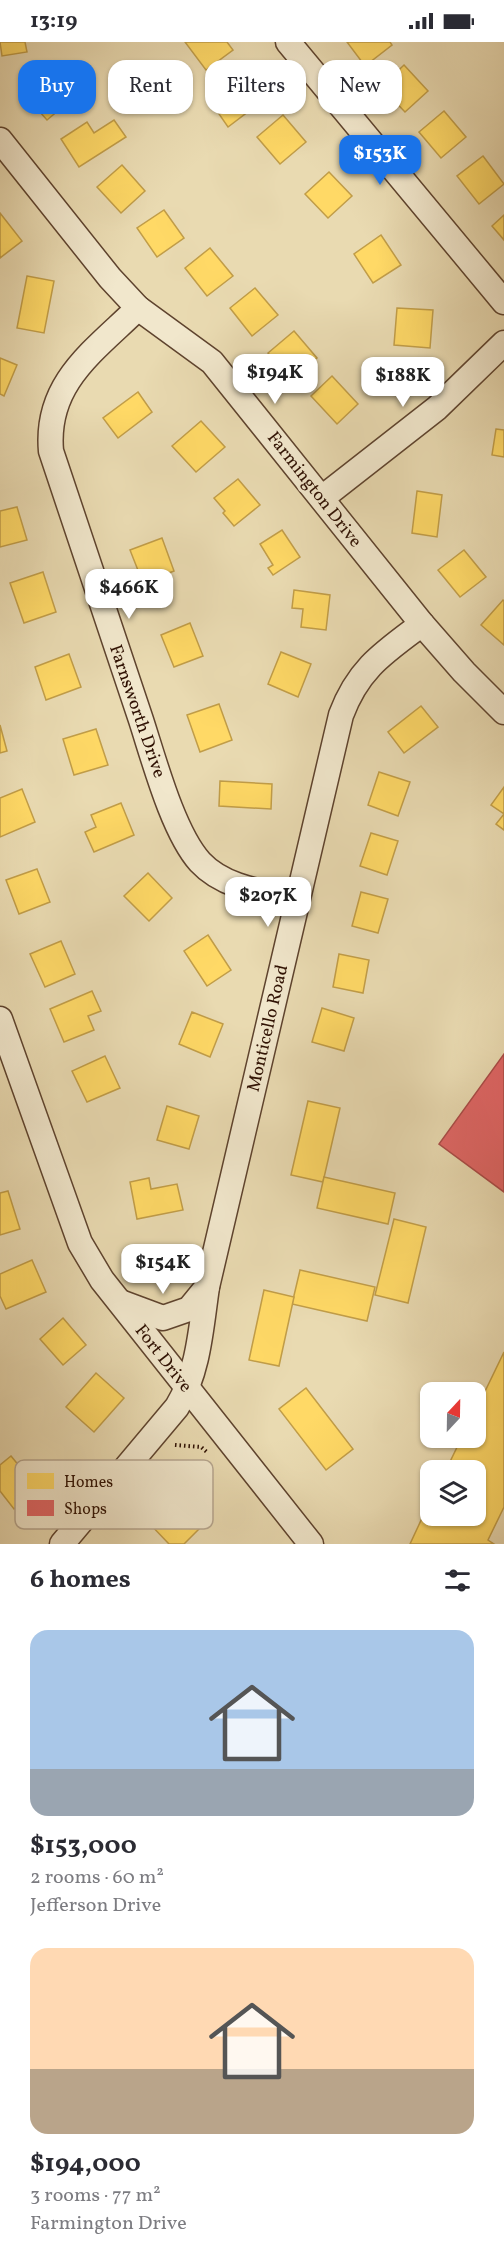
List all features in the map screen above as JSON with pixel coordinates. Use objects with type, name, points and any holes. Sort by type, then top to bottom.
[{"type":"street","points":[[288,42],[504,302]]},
{"type":"street","name":"Farmington Drive","points":[[0,140],[110,278],[138,308],[212,362],[422,624],[504,712]]},
{"type":"street","name":"Farnsworth Drive","points":[[138,308],[77,367],[61,391],[54,408],[50,434],[51,451],[151,751],[189,850],[212,873],[229,882],[245,888],[297,899]]},
{"type":"street","points":[[322,498],[437,408],[504,343]]},
{"type":"street","name":"Monticello Road","points":[[133,1460],[177,1407],[188,1389],[196,1358],[207,1287],[329,758],[347,698],[358,679],[371,664],[422,624]]},
{"type":"street","name":"Fort Drive","points":[[0,1019],[80,1243],[102,1280],[311,1544]]},
{"type":"street","name":"Monticello Road","points":[[120,1302],[163,1318],[189,1309],[207,1287]]},
{"type":"street","name":"Monticello Road","points":[[62,1544],[75,1529]]},
{"type":"path","points":[[173,1445],[185,1444],[201,1447],[215,1459]]},
{"type":"building: Homes","points":[[0,42],[25,42],[27,52],[2,56]]},
{"type":"building: Homes","points":[[185,42],[227,42],[233,50],[220,60],[205,60],[205,69]]},
{"type":"building: Homes","points":[[347,42],[390,42],[392,45],[373,60],[360,60]]},
{"type":"building: Homes","points":[[404,65],[428,91],[405,112],[402,109],[402,67]]},
{"type":"building: Homes","points":[[444,111],[466,137],[441,158],[419,132]]},
{"type":"building: Homes","points":[[42,114],[54,114],[47,120]]},
{"type":"building: Homes","points":[[219,114],[245,114],[228,127]]},
{"type":"building: Homes","points":[[283,115],[306,142],[280,164],[257,137]]},
{"type":"building: Homes","points":[[114,120],[126,137],[79,167],[61,139],[87,122],[94,133]]},
{"type":"building: Homes","points":[[483,156],[504,184],[479,204],[457,176]]},
{"type":"building: Homes","points":[[122,165],[145,191],[121,213],[97,187]]},
{"type":"building: Homes","points":[[329,172],[352,196],[328,218],[305,194]]},
{"type":"building: Homes","points":[[164,210],[184,238],[157,257],[137,228]]},
{"type":"building: Homes","points":[[0,213],[22,241],[0,258]]},
{"type":"building: Homes","points":[[504,215],[504,240],[492,226]]},
{"type":"building: Homes","points":[[381,235],[401,265],[373,283],[354,254]]},
{"type":"building: Homes","points":[[210,248],[233,276],[207,296],[185,268]]},
{"type":"building: Homes","points":[[27,276],[54,281],[44,333],[17,328]]},
{"type":"building: Homes","points":[[255,288],[278,315],[252,336],[230,308]]},
{"type":"building: Homes","points":[[397,308],[433,310],[430,348],[394,345]]},
{"type":"building: Homes","points":[[294,331],[317,358],[291,380],[268,353]]},
{"type":"building: Homes","points":[[0,358],[17,365],[4,396],[0,394]]},
{"type":"building: Homes","points":[[332,376],[358,404],[337,424],[311,396]]},
{"type":"building: Homes","points":[[138,392],[152,412],[118,438],[103,418]]},
{"type":"building: Homes","points":[[201,421],[225,447],[196,472],[172,446]]},
{"type":"building: Homes","points":[[496,429],[504,430],[504,457],[492,455]]},
{"type":"building: Homes","points":[[238,479],[260,505],[234,526],[214,498]]},
{"type":"building: Homes","points":[[417,491],[442,495],[437,537],[412,533]]},
{"type":"building: Homes","points":[[17,507],[27,540],[0,547],[0,511]]},
{"type":"building: Homes","points":[[282,530],[300,557],[273,575],[268,568],[273,565],[260,544]]},
{"type":"building: Homes","points":[[162,538],[174,571],[143,583],[130,550]]},
{"type":"building: Homes","points":[[464,550],[486,577],[460,597],[438,570]]},
{"type":"building: Homes","points":[[43,572],[56,612],[24,623],[10,583]]},
{"type":"building: Homes","points":[[294,590],[330,595],[326,630],[301,627],[303,609],[292,608]]},
{"type":"building: Homes","points":[[504,601],[504,645],[481,625]]},
{"type":"building: Homes","points":[[190,623],[203,656],[174,667],[161,635]]},
{"type":"building: Homes","points":[[281,652],[311,664],[298,697],[268,684]]},
{"type":"building: Homes","points":[[69,654],[81,687],[46,700],[35,667]]},
{"type":"building: Homes","points":[[219,704],[232,740],[200,752],[187,715]]},
{"type":"building: Homes","points":[[421,706],[438,727],[404,753],[388,732]]},
{"type":"building: Homes","points":[[0,725],[7,751],[0,753]]},
{"type":"building: Homes","points":[[96,729],[108,765],[74,775],[63,739]]},
{"type":"building: Homes","points":[[379,772],[410,782],[398,816],[368,805]]},
{"type":"building: Homes","points":[[220,781],[272,784],[271,809],[219,806]]},
{"type":"building: Homes","points":[[504,787],[504,814],[491,805]]},
{"type":"building: Homes","points":[[22,789],[35,822],[0,837],[0,798]]},
{"type":"building: Homes","points":[[121,803],[134,835],[94,852],[85,832],[96,827],[91,815]]},
{"type":"building: Homes","points":[[504,814],[504,830],[496,824]]},
{"type":"building: Homes","points":[[371,833],[398,841],[387,875],[360,866]]},
{"type":"building: Homes","points":[[37,869],[50,902],[19,914],[6,880]]},
{"type":"building: Homes","points":[[148,873],[172,898],[149,921],[124,896]]},
{"type":"building: Homes","points":[[361,892],[388,899],[378,933],[352,926]]},
{"type":"building: Homes","points":[[208,935],[231,970],[207,986],[184,951]]},
{"type":"building: Homes","points":[[61,941],[75,974],[45,987],[30,954]]},
{"type":"building: Homes","points":[[339,954],[369,960],[363,993],[333,987]]},
{"type":"building: Homes","points":[[92,991],[101,1011],[88,1016],[94,1030],[64,1042],[50,1009]]},
{"type":"building: Homes","points":[[322,1008],[354,1018],[344,1051],[312,1042]]},
{"type":"building: Homes","points":[[192,1012],[223,1024],[210,1057],[179,1044]]},
{"type":"building: Homes","points":[[105,1056],[120,1088],[87,1102],[72,1071]]},
{"type":"building: Homes","points":[[308,1101],[340,1108],[323,1182],[291,1175]]},
{"type":"building: Homes","points":[[167,1106],[199,1116],[189,1149],[157,1140]]},
{"type":"building: Homes","points":[[324,1177],[395,1193],[388,1224],[317,1208]]},
{"type":"building: Homes","points":[[149,1178],[151,1189],[177,1184],[183,1210],[137,1219],[130,1182]]},
{"type":"building: Homes","points":[[8,1191],[20,1229],[0,1235],[0,1193]]},
{"type":"building: Homes","points":[[394,1219],[426,1227],[408,1303],[375,1295]]},
{"type":"building: Homes","points":[[32,1260],[46,1292],[6,1309],[0,1296],[0,1274]]},
{"type":"building: Homes","points":[[300,1270],[375,1287],[367,1321],[292,1304]]},
{"type":"building: Homes","points":[[264,1290],[294,1297],[279,1366],[249,1360]]},
{"type":"building: Homes","points":[[63,1318],[86,1345],[63,1365],[40,1339]]},
{"type":"building: Homes","points":[[504,1352],[504,1507],[488,1540],[494,1544],[410,1544],[420,1522],[420,1526],[486,1526],[486,1460],[451,1460],[457,1448],[486,1448],[486,1389]]},
{"type":"building: Homes","points":[[96,1373],[124,1398],[94,1432],[66,1407]]},
{"type":"building: Homes","points":[[306,1388],[353,1449],[326,1470],[279,1409]]},
{"type":"building: Homes","points":[[11,1456],[15,1461],[14,1509],[0,1491],[0,1465]]},
{"type":"building: Homes","points":[[155,1529],[199,1529],[184,1544],[169,1544]]},
{"type":"building: Shops","points":[[504,1054],[504,1192],[439,1144]]}]
